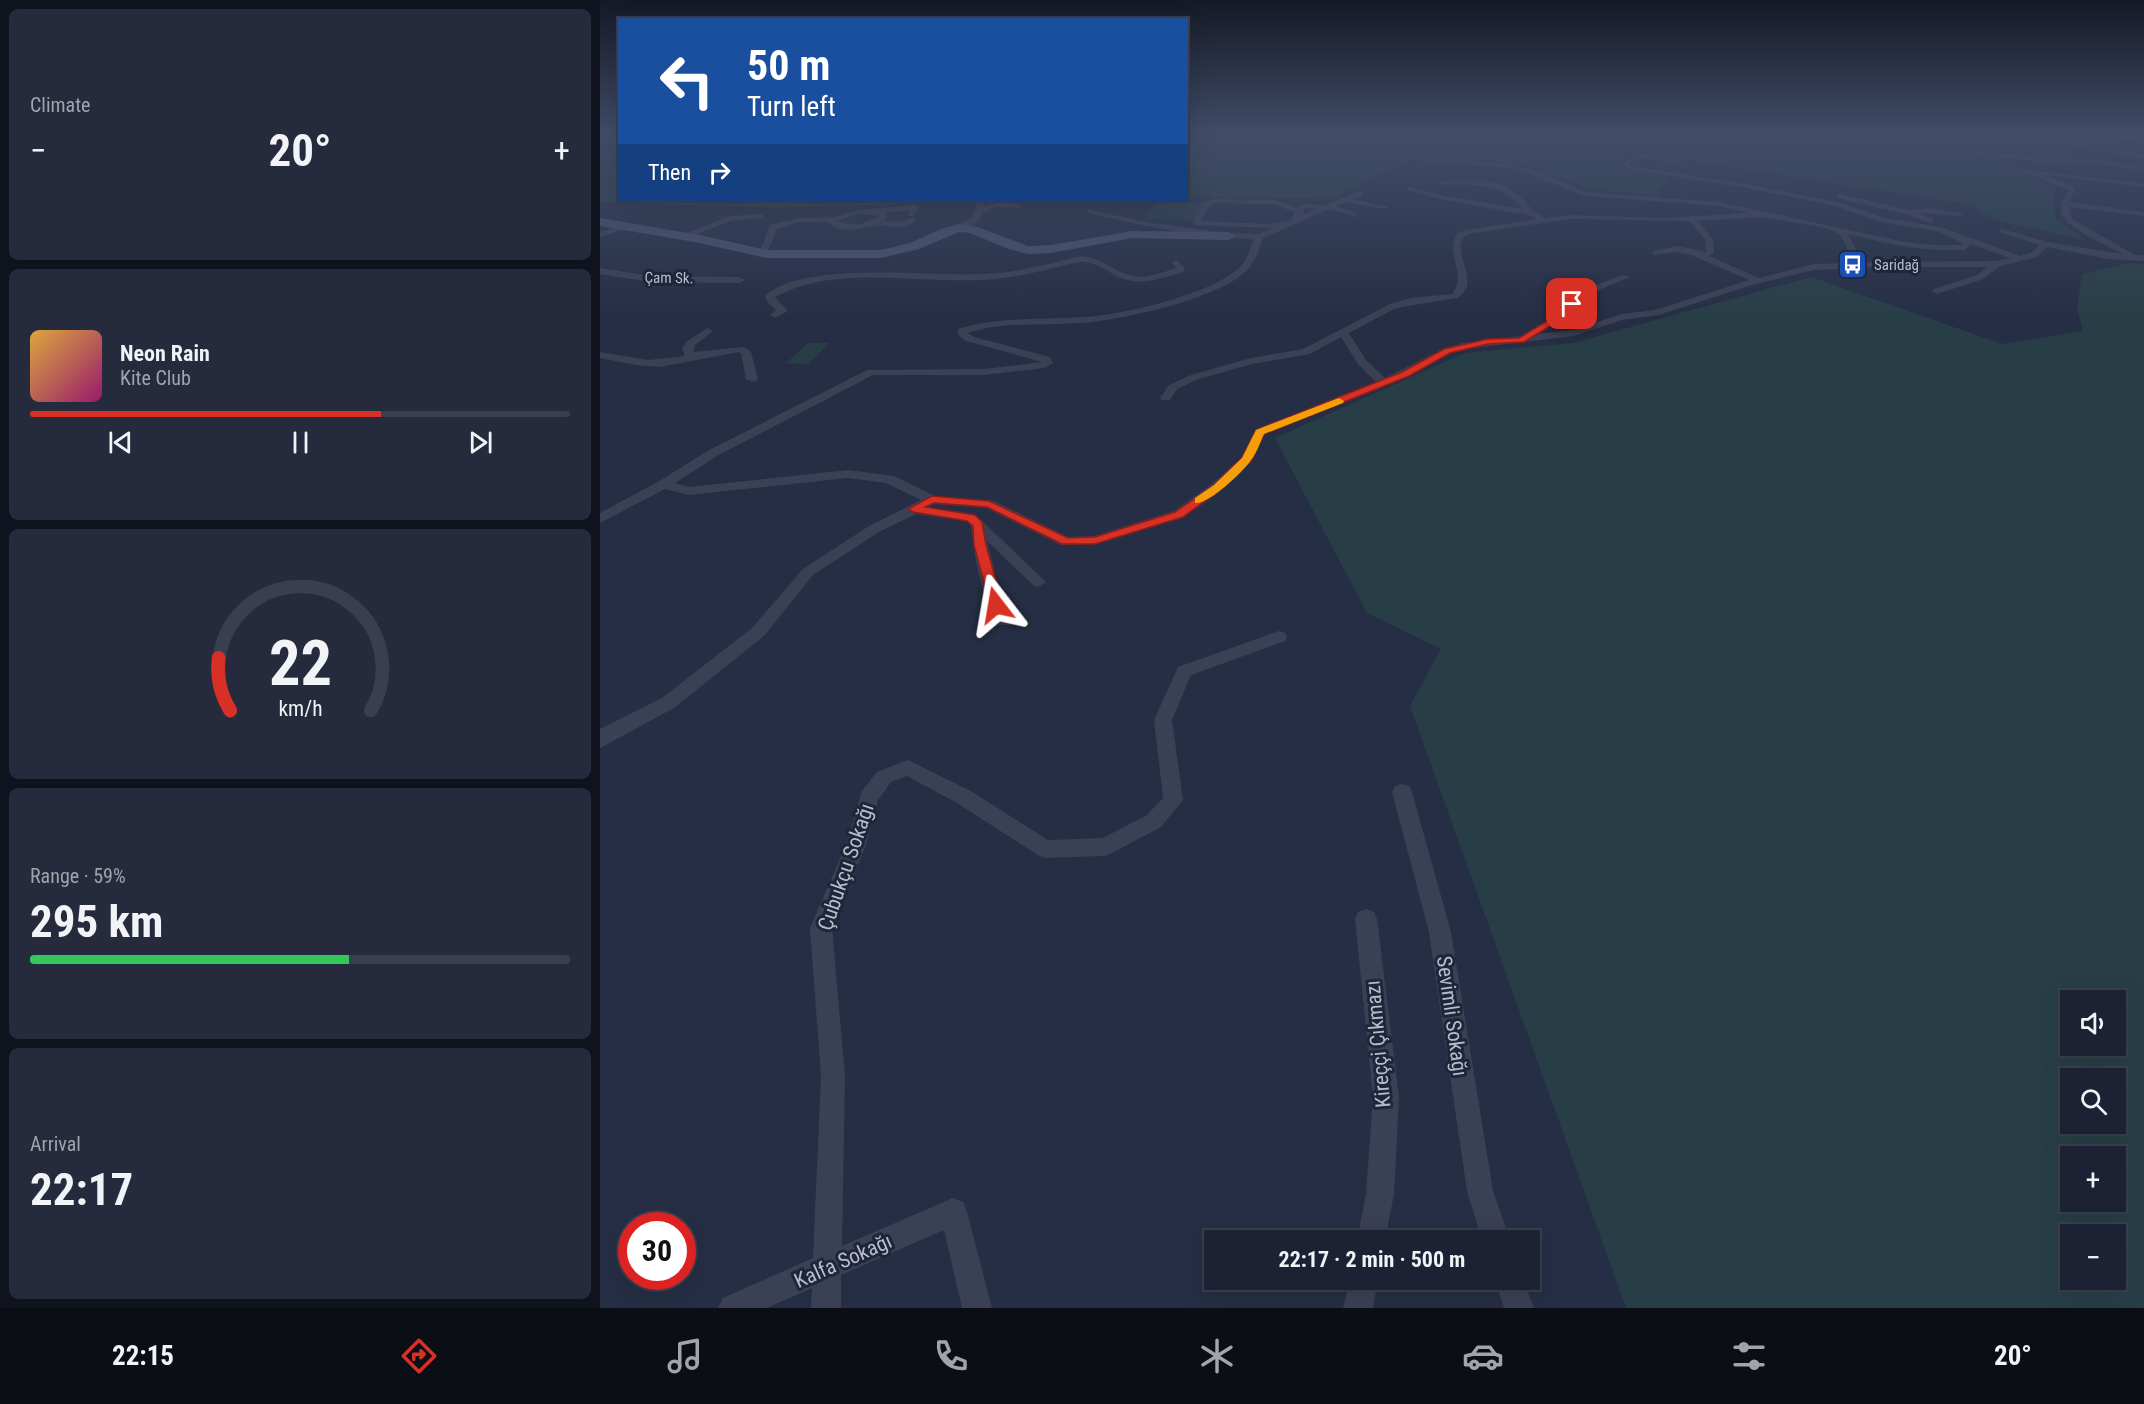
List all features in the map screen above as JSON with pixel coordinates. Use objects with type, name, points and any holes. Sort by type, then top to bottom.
[{"type":"street","points":[[1352,196],[1384,205]]},
{"type":"street","points":[[962,227],[1014,248],[1028,250],[1044,250],[1122,236],[1259,237],[1352,196]]},
{"type":"street","points":[[1437,196],[1530,213],[1543,219]]},
{"type":"street","points":[[1517,196],[1530,213]]},
{"type":"street","points":[[1612,196],[1720,204],[1764,215],[1836,228],[1847,238],[1853,252],[1854,265]]},
{"type":"street","points":[[1688,196],[1785,208],[1836,228],[1873,239],[1940,247],[1965,247],[1967,242],[1960,237]]},
{"type":"street","points":[[1785,208],[1804,196]]},
{"type":"street","points":[[1804,196],[1837,204],[1884,220],[1938,229],[2022,259]]},
{"type":"street","points":[[1838,196],[1908,212],[1935,224],[1938,229]]},
{"type":"street","points":[[2069,196],[2064,213],[2069,221],[2140,258]]},
{"type":"street","points":[[1296,222],[1268,226],[1201,225],[1196,221],[1208,202],[1214,201],[1275,202],[1300,212]]},
{"type":"street","points":[[1296,222],[1302,206],[1307,204],[1343,210],[1353,215]]},
{"type":"street","points":[[2065,204],[2142,215]]},
{"type":"street","points":[[600,222],[684,236],[763,254],[881,254],[924,242],[941,232],[971,223],[980,208],[994,205],[1017,206]]},
{"type":"street","points":[[763,254],[774,227],[778,225],[799,220],[835,219],[859,212],[915,207],[912,217],[905,225],[874,223],[856,227],[835,225],[833,222],[835,219]]},
{"type":"street","points":[[1644,210],[1703,219]]},
{"type":"street","points":[[1908,212],[1930,210],[1960,214]]},
{"type":"street","points":[[1091,211],[1150,225],[1229,236]]},
{"type":"street","points":[[874,223],[884,216],[877,212]]},
{"type":"street","points":[[1166,398],[1173,387],[1195,377],[1251,361],[1306,352],[1394,306],[1411,301],[1450,298],[1462,288],[1463,275],[1455,249],[1457,240],[1462,234],[1543,219],[1570,217],[1703,219],[1764,215]]},
{"type":"street","points":[[684,236],[732,218],[760,216]]},
{"type":"street","points":[[1656,253],[1677,249],[1705,255],[1710,253],[1709,239],[1691,219]]},
{"type":"street","points":[[600,235],[625,226]]},
{"type":"street","points":[[856,227],[859,240]]},
{"type":"street","points":[[2003,231],[2045,243],[2108,256],[2140,258]]},
{"type":"street","points":[[600,519],[666,483],[713,453],[872,372],[984,372],[1045,365],[1048,363],[1046,359],[970,339],[963,335],[962,331],[1002,322],[1032,319],[1094,320],[1122,315],[1190,294],[1223,283],[1243,269],[1259,237]]},
{"type":"street","points":[[666,483],[673,488],[689,491],[848,474],[889,479],[932,500],[989,504],[1066,542],[1095,540],[1179,514],[1217,487],[1247,459],[1260,432],[1384,383],[1455,348],[1488,342],[1574,333],[1621,317],[1656,313],[1758,281],[1814,267],[1997,264],[2034,255],[2042,250],[2045,243]]},
{"type":"street","points":[[1072,245],[1081,259]]},
{"type":"street","points":[[1695,253],[1758,281]]},
{"type":"street","points":[[775,315],[783,311],[771,302],[770,296],[796,284],[822,279],[892,276],[984,277],[1081,259],[1102,262],[1118,273],[1134,279],[1154,277],[1180,270],[1181,268],[1176,263]]},
{"type":"street","points":[[1937,291],[1980,277],[1997,264]]},
{"type":"street","name":"Çam Sk.","points":[[600,271],[615,276],[642,278],[739,280]]},
{"type":"street","points":[[1521,340],[1567,312],[1584,293],[1624,277]]},
{"type":"street","points":[[694,355],[689,354],[687,349],[691,343],[708,331]]},
{"type":"street","points":[[1343,332],[1362,362],[1384,383]]},
{"type":"street","points":[[600,355],[660,364],[683,361],[694,355],[740,349],[746,352],[752,379]]},
{"type":"street","points":[[600,741],[605,735],[668,703],[758,632],[808,572],[874,529],[932,500]]},
{"type":"street","points":[[913,509],[971,518],[1038,582]]},
{"type":"street","points":[[978,525],[980,545],[996,605],[1004,621]]},
{"type":"street","name":"Çubukçu Sokağı","points":[[826,1308],[832,1076],[820,928],[856,845],[869,797],[884,777],[908,768],[964,797],[1045,849],[1105,847],[1154,821],[1173,800],[1163,720],[1185,671],[1279,637]]},
{"type":"street","name":"Sevimli Sokağı","points":[[1402,792],[1440,932],[1480,1191],[1493,1230]]},
{"type":"street","name":"Kireççi Çıkmazı","points":[[1366,919],[1386,1096],[1380,1194],[1373,1230]]},
{"type":"street","name":"Kalfa Sokağı","points":[[733,1308],[827,1269],[953,1212],[977,1308]]},
{"type":"street","points":[[1358,1308],[1362,1290]]},
{"type":"street","points":[[1513,1290],[1519,1308]]},
{"type":"shaded area","points":[[600,196],[618,196],[618,201],[990,201],[776,208],[600,202]]},
{"type":"shaded area","points":[[1188,196],[1338,196],[1332,199],[1188,197]]},
{"type":"shaded area","points":[[1915,196],[2054,196],[2055,218],[2086,240],[1992,219],[1972,205]]},
{"type":"shaded area","points":[[1156,202],[1205,203],[1196,219],[1145,219]]},
{"type":"shaded area","points":[[2130,263],[2144,264],[2144,1308],[1626,1308],[1410,706],[1441,649],[1367,613],[1275,438],[1465,353],[1573,343],[1811,277],[2002,344],[2083,331],[2077,308],[2082,274]]},
{"type":"shaded area","points":[[808,343],[829,343],[809,364],[786,363]]},
{"type":"slow traffic","points":[[1199,500],[1217,487],[1247,459],[1260,432],[1339,401]]},
{"type":"place","name":"Saridağ","points":[[1853,265]]},
{"type":"route","points":[[996,605],[980,545],[978,525],[971,518],[913,509],[932,500],[989,504],[1066,542],[1095,540],[1134,530],[1179,514],[1217,487],[1247,459],[1260,432],[1406,374],[1447,351],[1488,342],[1521,340],[1537,328],[1567,312],[1572,304]]}]
